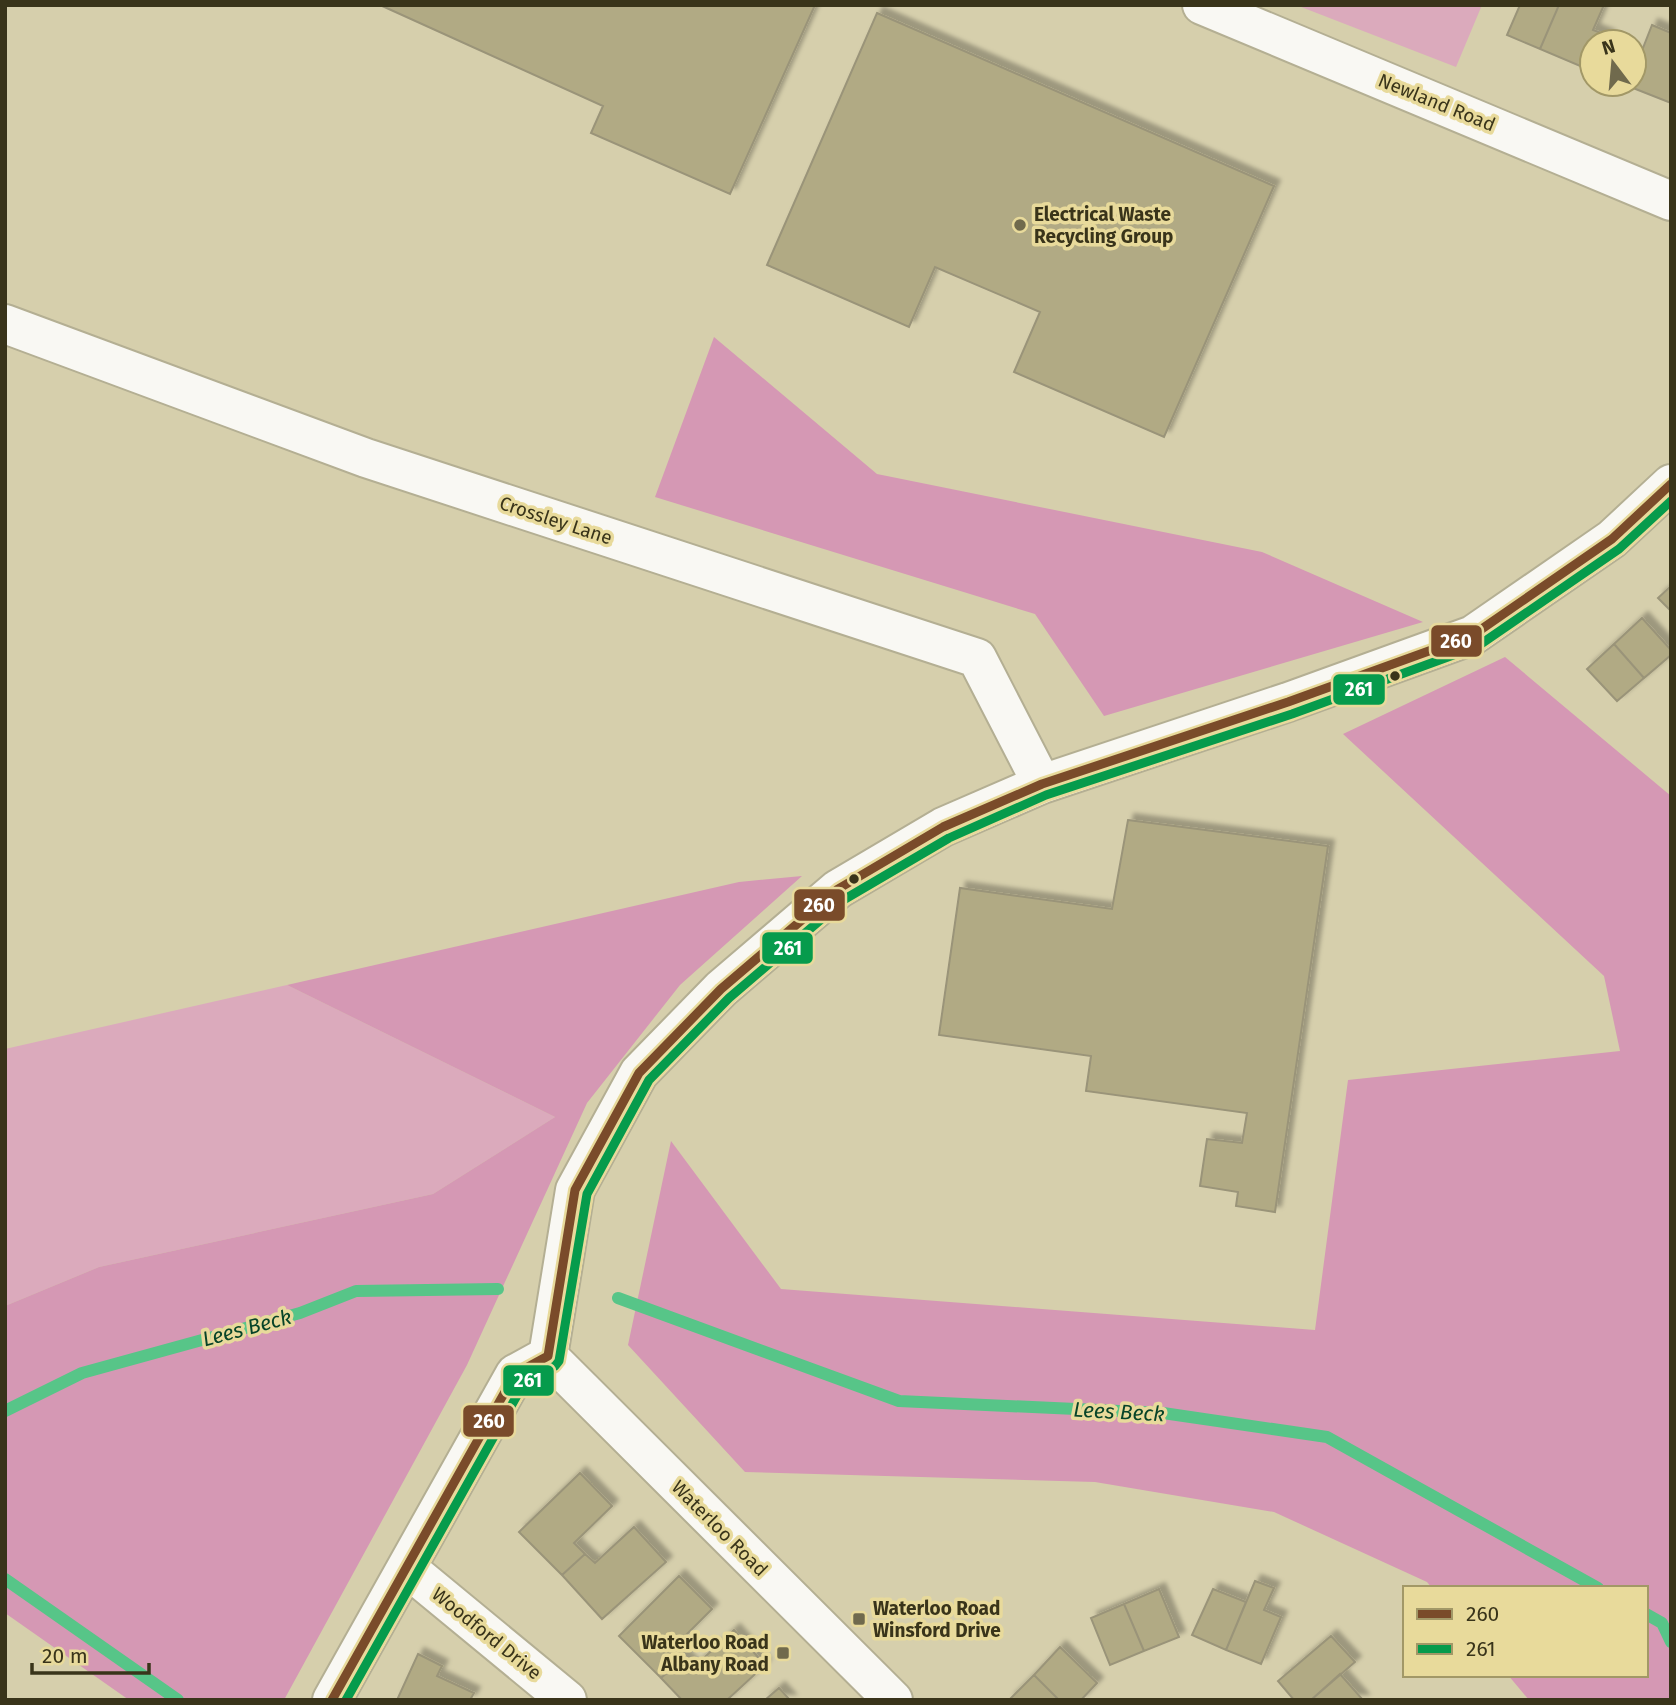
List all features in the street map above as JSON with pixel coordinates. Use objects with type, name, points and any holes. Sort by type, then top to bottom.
[{"type":"street","name":"Newland Road","points":[[1202,5],[1671,201]]},
{"type":"street","name":"Crossley Lane","points":[[5,324],[366,458],[977,659],[1042,785]]},
{"type":"street","points":[[332,1700],[515,1374],[548,1356],[575,1190],[639,1073],[721,989],[838,889],[943,827],[1042,785],[1288,702],[1473,635],[1612,538],[1671,484]]},
{"type":"street","name":"Waterloo Road","points":[[548,1356],[893,1700]]},
{"type":"street","name":"Woodford Drive","points":[[407,1568],[567,1700]]},
{"type":"shaded area","points":[[1296,5],[1482,5],[1456,67]]},
{"type":"shaded area","points":[[714,337],[877,474],[1262,552],[1423,622],[1104,716],[1035,614],[655,497]]},
{"type":"shaded area","points":[[1505,657],[1671,796],[1671,1700],[1529,1700],[1510,1677],[1648,1677],[1648,1586],[1430,1586],[1427,1582],[1274,1512],[1095,1482],[745,1472],[628,1345],[671,1141],[781,1289],[1315,1330],[1348,1080],[1620,1051],[1604,976],[1343,734]]},
{"type":"shaded area","points":[[802,876],[680,985],[587,1103],[467,1365],[284,1700],[129,1700],[5,1613],[5,1306],[99,1267],[433,1194],[555,1117],[287,985],[739,882]]},
{"type":"shaded area","points":[[287,985],[555,1117],[433,1194],[99,1267],[5,1306],[5,1049]]},
{"type":"building","points":[[380,5],[815,5],[730,194],[591,133],[603,106]]},
{"type":"building","points":[[1520,5],[1559,5],[1540,49],[1507,35]]},
{"type":"building","points":[[1559,5],[1604,5],[1594,28],[1578,28],[1578,65],[1540,49]]},
{"type":"building","name":"Electrical Waste Recycling Group","points":[[877,13],[1274,186],[1164,437],[1014,372],[1040,312],[935,267],[909,327],[767,265]]},
{"type":"building","points":[[1652,25],[1671,33],[1671,103],[1648,94],[1648,35]]},
{"type":"building","points":[[1671,586],[1671,611],[1658,598]]},
{"type":"building","points":[[1642,618],[1671,650],[1671,655],[1644,678],[1614,644]]},
{"type":"building","points":[[1614,644],[1644,678],[1617,701],[1587,669]]},
{"type":"building","points":[[1128,820],[1328,846],[1275,1212],[1236,1206],[1238,1192],[1200,1186],[1207,1139],[1242,1143],[1247,1113],[1086,1091],[1091,1056],[939,1035],[960,888],[1112,909]]},
{"type":"building","points":[[580,1473],[612,1506],[574,1543],[585,1554],[562,1575],[519,1532]]},
{"type":"building","points":[[634,1527],[666,1562],[602,1619],[562,1575],[585,1554],[595,1563]]},
{"type":"building","points":[[679,1576],[712,1609],[674,1647],[685,1657],[661,1678],[619,1636]]},
{"type":"building","points":[[1255,1581],[1274,1588],[1264,1610],[1281,1617],[1261,1664],[1226,1650]]},
{"type":"building","points":[[1159,1589],[1179,1637],[1144,1651],[1124,1604]]},
{"type":"building","points":[[1213,1589],[1246,1602],[1226,1650],[1192,1635]]},
{"type":"building","points":[[1124,1604],[1144,1651],[1110,1665],[1091,1618]]},
{"type":"building","points":[[734,1630],[765,1665],[727,1700],[682,1700],[661,1678],[685,1657],[694,1667]]},
{"type":"building","points":[[1331,1636],[1355,1662],[1311,1700],[1294,1700],[1278,1681]]},
{"type":"building","points":[[1060,1647],[1097,1683],[1081,1700],[1059,1700],[1034,1675]]},
{"type":"building","points":[[418,1654],[442,1666],[437,1676],[474,1693],[470,1700],[397,1700]]},
{"type":"building","points":[[1340,1674],[1363,1700],[1311,1700]]},
{"type":"building","points":[[1034,1675],[1059,1700],[1009,1700]]},
{"type":"building","points":[[779,1688],[790,1700],[765,1700]]},
{"type":"waterway","name":"Lees Beck","points":[[5,1411],[82,1373],[300,1313],[356,1291],[498,1289]]},
{"type":"waterway","name":"Lees Beck","points":[[618,1298],[899,1401],[1163,1413],[1327,1437],[1594,1586]]},
{"type":"waterway","points":[[5,1579],[178,1700]]},
{"type":"waterway","name":"Lees Beck","points":[[1648,1615],[1662,1623],[1671,1642]]},
{"type":"transit line","name":"260","points":[[332,1700],[515,1374],[548,1356],[575,1190],[639,1073],[721,989],[838,889],[943,827],[1042,784],[1288,702],[1473,635],[1612,539],[1671,484]]},
{"type":"transit line","name":"261","points":[[346,1700],[524,1383],[555,1366],[559,1361],[587,1194],[649,1080],[729,998],[845,899],[949,838],[1046,795],[1292,714],[1478,646],[1619,549],[1671,501]]},
{"type":"place","name":"Electrical Waste Recycling Group","points":[[1020,225]]},
{"type":"place","name":"Waterloo Road Winsford Drive","points":[[859,1619]]},
{"type":"place","name":"Waterloo Road Albany Road","points":[[783,1653]]}]
